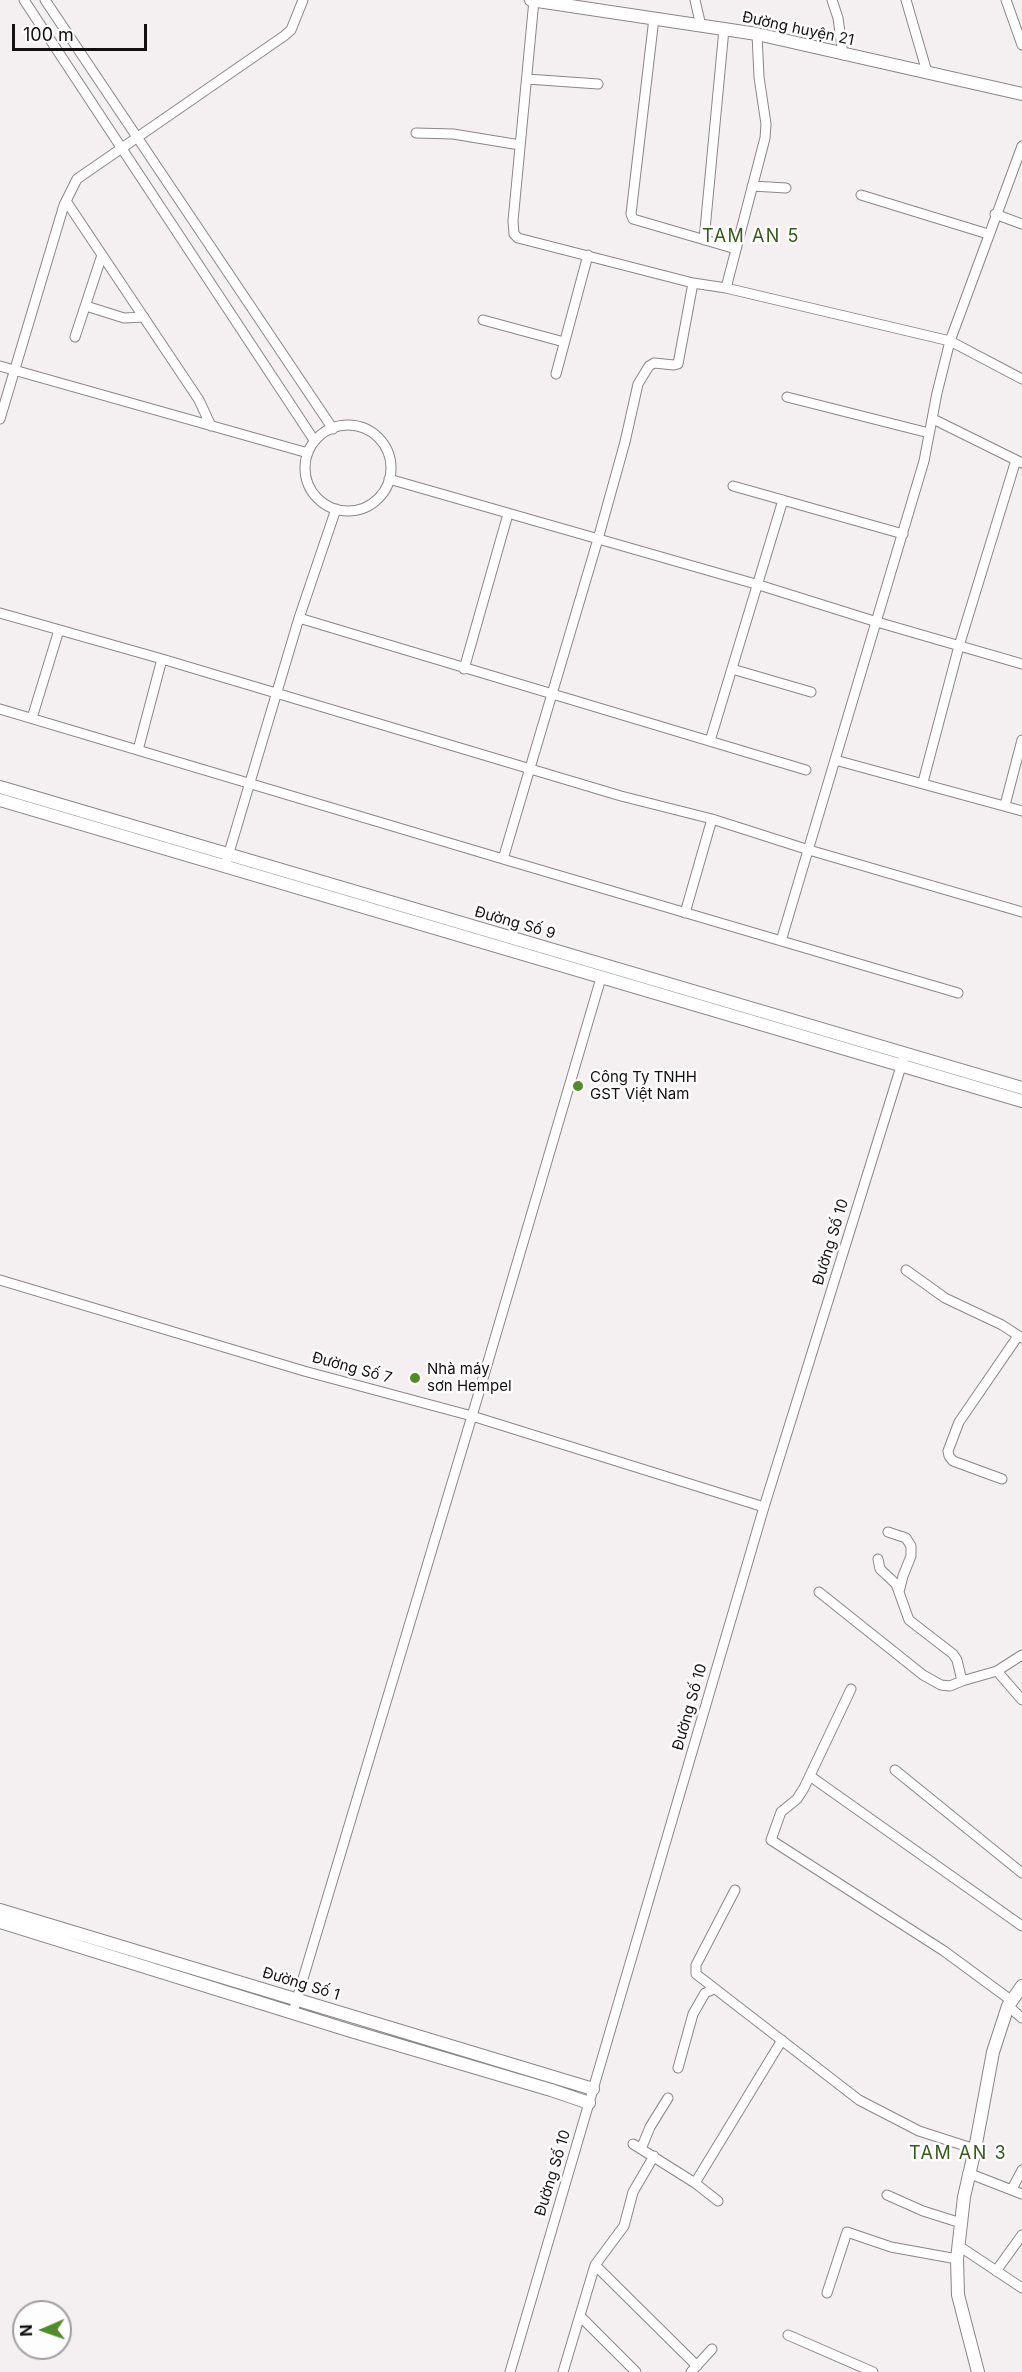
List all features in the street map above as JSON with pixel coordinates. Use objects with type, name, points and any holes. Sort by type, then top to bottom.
[{"type":"street","points":[[24,0],[314,440]]},
{"type":"street","points":[[45,0],[333,429]]},
{"type":"street","points":[[0,419],[66,201],[77,179],[284,36],[291,30],[303,0]]},
{"type":"street","points":[[532,0],[513,221],[514,234],[518,238],[693,283],[726,288],[950,341],[1022,379]]},
{"type":"street","name":"Đường huyện 21","points":[[532,0],[758,34],[1022,94]]},
{"type":"street","points":[[695,0],[701,26]]},
{"type":"street","points":[[832,0],[838,18],[843,55]]},
{"type":"street","points":[[906,0],[927,72]]},
{"type":"street","points":[[1006,0],[1022,45]]},
{"type":"street","points":[[654,18],[631,214],[633,219],[736,249]]},
{"type":"street","points":[[704,240],[724,29]]},
{"type":"street","points":[[726,288],[765,138],[766,124],[758,67],[758,34]]},
{"type":"street","points":[[527,79],[598,84]]},
{"type":"street","points":[[416,133],[453,134],[520,144]]},
{"type":"street","points":[[781,940],[924,461],[950,341],[1022,146]]},
{"type":"street","points":[[752,186],[786,188]]},
{"type":"street","points":[[861,195],[988,234]]},
{"type":"street","points":[[66,201],[199,400],[211,426]]},
{"type":"street","points":[[995,214],[1022,224]]},
{"type":"street","points":[[75,337],[102,255]]},
{"type":"street","points":[[556,374],[588,255]]},
{"type":"street","points":[[503,859],[598,539],[638,384],[649,366],[654,363],[678,364],[693,283]]},
{"type":"street","points":[[86,306],[124,318],[144,317]]},
{"type":"street","points":[[483,320],[564,342]]},
{"type":"street","points":[[0,366],[308,453]]},
{"type":"street","points":[[787,397],[929,433]]},
{"type":"street","points":[[923,782],[959,646],[1019,462],[933,419]]},
{"type":"street","points":[[342,425],[357,426],[377,437],[389,456],[389,479],[383,493],[372,503],[358,510],[336,509],[322,502],[311,491],[305,469],[308,453],[314,440],[333,429],[342,425]]},
{"type":"street","points":[[389,479],[759,585],[1022,664]]},
{"type":"street","points":[[733,486],[903,534]]},
{"type":"street","points":[[710,741],[783,500]]},
{"type":"street","points":[[227,860],[299,618],[336,509]]},
{"type":"street","points":[[464,669],[508,514]]},
{"type":"street","points":[[0,613],[621,796],[712,819],[809,850],[1022,912]]},
{"type":"street","points":[[299,618],[806,770]]},
{"type":"street","points":[[32,718],[59,630]]},
{"type":"street","points":[[138,750],[162,659]]},
{"type":"street","points":[[732,669],[811,692]]},
{"type":"street","points":[[0,709],[958,993]]},
{"type":"street","points":[[1005,805],[1022,740]]},
{"type":"street","points":[[835,760],[923,782],[1022,811]]},
{"type":"street","name":"Đường Số 9","points":[[0,787],[601,978],[1022,1101]]},
{"type":"street","name":"Đường Số 9","points":[[0,800],[227,860],[905,1052],[1022,1088]]},
{"type":"street","points":[[685,913],[712,819]]},
{"type":"street","points":[[292,2012],[472,1416],[601,978]]},
{"type":"street","name":"Đường Số 10","points":[[510,2372],[764,1507],[905,1052]]},
{"type":"street","points":[[906,1270],[945,1298],[1002,1325],[1020,1337],[959,1422],[948,1451],[953,1461],[1002,1479]]},
{"type":"street","name":"Đường Số 7","points":[[0,1280],[304,1371],[472,1416],[764,1507]]},
{"type":"street","points":[[888,1532],[906,1538],[911,1546],[911,1556],[899,1592]]},
{"type":"street","points":[[878,1559],[880,1569],[892,1580],[899,1592],[909,1620],[945,1647],[957,1660],[962,1682]]},
{"type":"street","points":[[819,1592],[923,1675],[941,1684],[950,1686],[997,1671],[1022,1655]]},
{"type":"street","points":[[997,1671],[1022,1700]]},
{"type":"street","points":[[850,1689],[810,1776],[797,1799],[781,1812],[771,1837],[773,1843],[944,1951],[1010,2004],[1022,2018]]},
{"type":"street","points":[[895,1770],[1022,1873]]},
{"type":"street","points":[[810,1776],[1022,1926]]},
{"type":"street","points":[[735,1890],[694,1970],[696,1974],[859,2100],[919,2131],[975,2148]]},
{"type":"street","name":"Đường Số 1","points":[[0,1910],[593,2089]]},
{"type":"street","name":"Đường Số 1","points":[[0,1922],[589,2103]]},
{"type":"street","points":[[978,2372],[958,2295],[957,2259],[961,2223],[968,2173],[993,2052],[1010,2004],[1022,1986]]},
{"type":"street","points":[[678,2068],[693,2014],[705,1993],[714,1989]]},
{"type":"street","points":[[695,2183],[782,2040]]},
{"type":"street","points":[[668,2098],[637,2146],[695,2183],[718,2201]]},
{"type":"street","points":[[563,2372],[595,2265],[624,2226],[633,2192],[654,2156]]},
{"type":"street","points":[[1012,2189],[1022,2170]]},
{"type":"street","points":[[968,2173],[1022,2194]]},
{"type":"street","points":[[887,2195],[923,2211],[961,2223]]},
{"type":"street","points":[[827,2293],[847,2232],[891,2247],[957,2259]]},
{"type":"street","points":[[996,2271],[1022,2235]]},
{"type":"street","points":[[959,2246],[1022,2288]]},
{"type":"street","points":[[595,2265],[694,2369],[712,2349]]},
{"type":"street","points":[[580,2316],[636,2372]]},
{"type":"street","points":[[788,2335],[873,2372]]},
{"type":"place","name":"Công Ty TNHH GST Việt Nam","points":[[578,1086]]},
{"type":"place","name":"Nhà máy sơn Hempel","points":[[415,1378]]},
{"type":"district","name":"TAM AN 5","points":[[751,237]]},
{"type":"district","name":"TAM AN 3","points":[[958,2154]]}]
